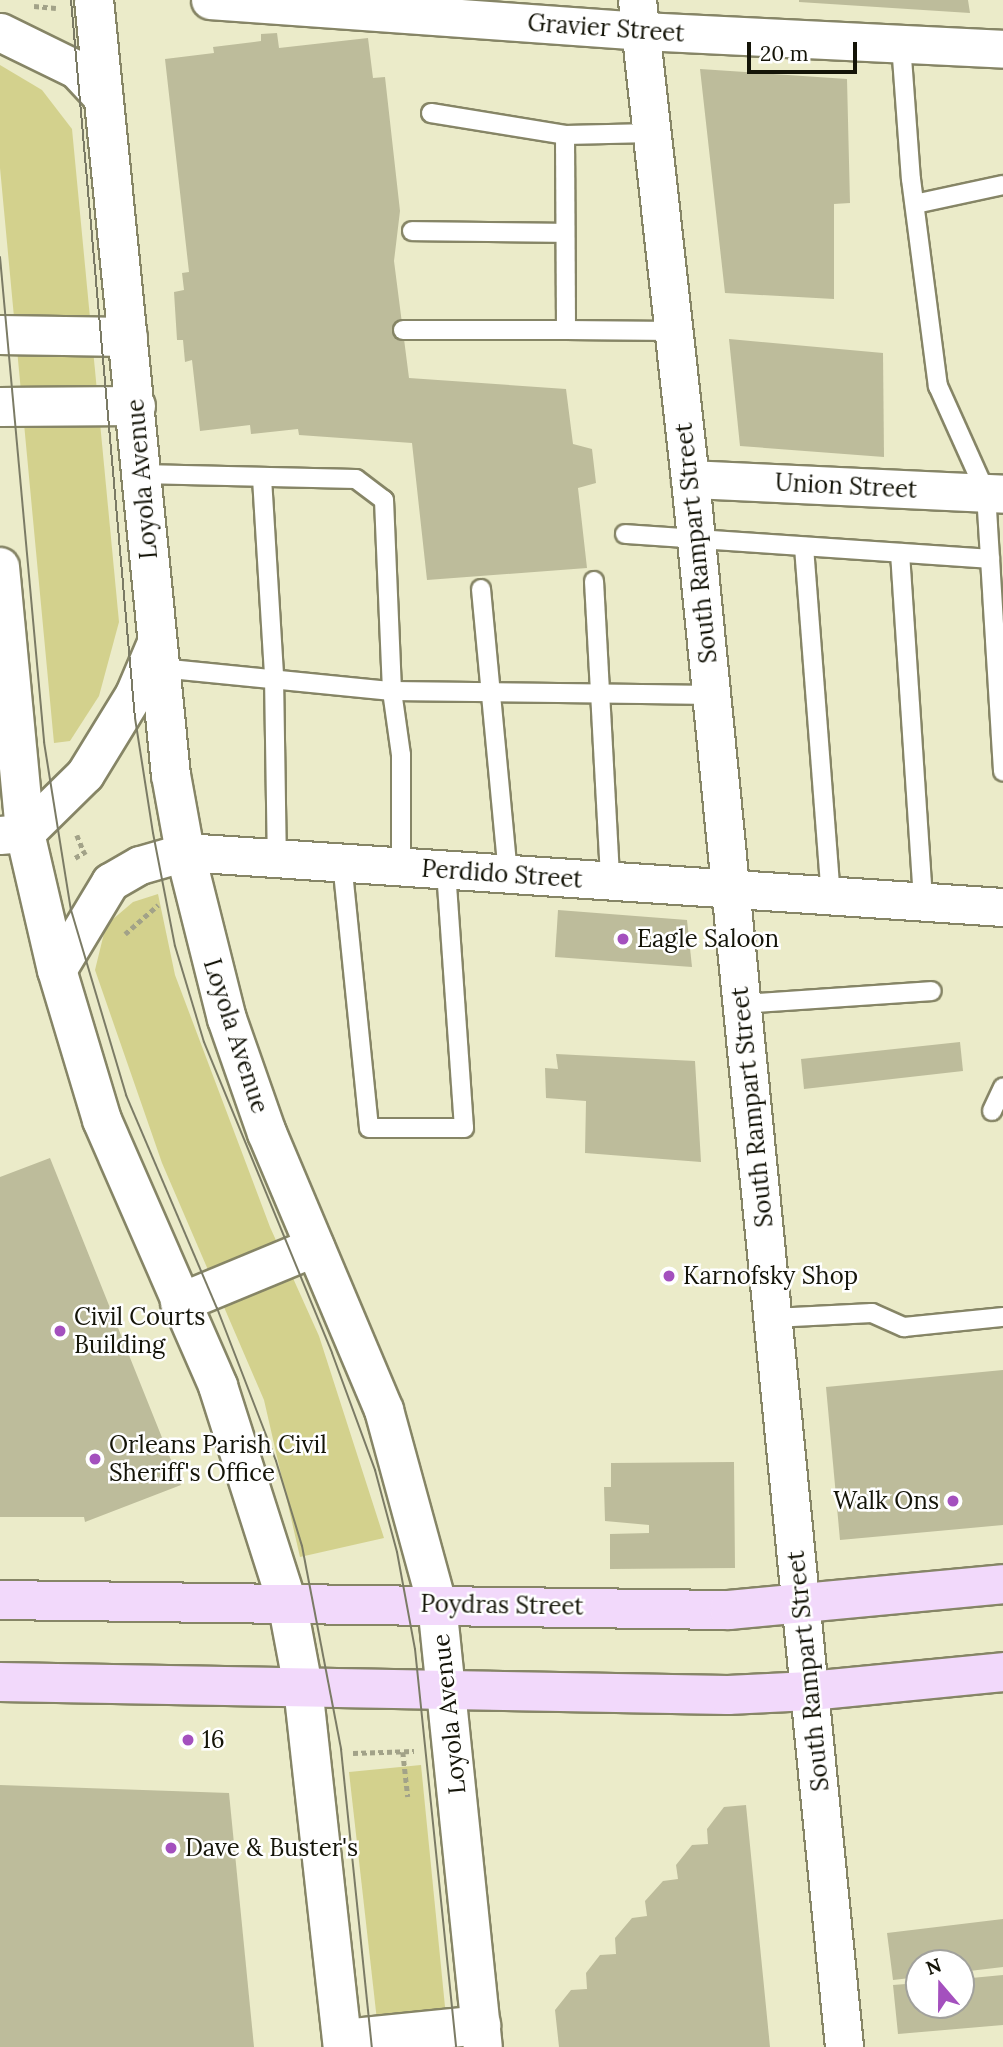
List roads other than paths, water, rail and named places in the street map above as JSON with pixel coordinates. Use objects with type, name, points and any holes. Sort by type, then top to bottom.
[{"type":"main road","name":"Loyola Avenue","points":[[94,0],[136,407],[158,654],[171,775],[185,852],[227,1019],[267,1133],[384,1410],[437,1604],[449,1689],[482,2036]]},
{"type":"main road","points":[[0,335],[128,337]]},
{"type":"main road","points":[[0,407],[136,407]]},
{"type":"main road","points":[[0,567],[13,834],[102,1120],[245,1460],[288,1602],[303,1687],[343,2043],[482,2036]]},
{"type":"main road","points":[[180,1303],[315,1247]]},
{"type":"main road","name":"Poydras Street","points":[[0,1600],[729,1610],[1003,1584]]},
{"type":"main road","points":[[0,1682],[728,1695],[810,1692],[1003,1672]]},
{"type":"street","name":"Gravier Street","points":[[210,0],[639,15],[901,44],[1003,49]]},
{"type":"street","name":"South Rampart Street","points":[[639,15],[690,478],[844,2047]]},
{"type":"street","points":[[0,32],[76,69],[104,99]]},
{"type":"street","name":"Union Street","points":[[690,478],[995,494]]},
{"type":"street","points":[[13,834],[85,774],[158,654]]},
{"type":"street","name":"Perdido Street","points":[[57,970],[110,882],[140,865],[185,852],[1003,907]]},
{"type":"lane","points":[[901,44],[915,204],[938,386],[995,494],[990,559],[1003,771]]},
{"type":"lane","points":[[431,113],[565,135],[652,133]]},
{"type":"lane","points":[[565,135],[566,330]]},
{"type":"lane","points":[[915,204],[1003,185]]},
{"type":"lane","points":[[412,231],[565,233]]},
{"type":"lane","points":[[402,330],[674,331]]},
{"type":"lane","points":[[141,474],[356,479],[384,500],[392,691],[401,755],[401,866]]},
{"type":"lane","points":[[262,478],[274,676],[277,858]]},
{"type":"lane","points":[[625,534],[990,559]]},
{"type":"lane","points":[[804,547],[831,896]]},
{"type":"lane","points":[[900,553],[923,902]]},
{"type":"lane","points":[[593,582],[610,881]]},
{"type":"lane","points":[[481,589],[508,874]]},
{"type":"lane","points":[[158,654],[274,676],[392,691],[492,695],[711,695]]},
{"type":"lane","points":[[342,862],[369,1128],[464,1128],[446,870]]},
{"type":"lane","points":[[742,1004],[932,992]]},
{"type":"lane","points":[[992,1111],[1003,1087]]},
{"type":"lane","points":[[773,1318],[872,1313],[904,1327],[1003,1317]]},
{"type":"tram line","points":[[71,0],[135,718],[153,833],[175,946],[204,1042],[332,1353],[375,1470],[397,1552],[415,1649],[456,2047]]},
{"type":"tram line","points":[[0,257],[44,742],[71,910],[126,1095],[217,1308],[276,1461],[302,1546],[341,1749],[372,2047]]},
{"type":"place","name":"Eagle Saloon","points":[[623,939]]},
{"type":"place","name":"Karnofsky Shop","points":[[669,1276]]},
{"type":"place","name":"Civil Courts Building","points":[[60,1331]]},
{"type":"place","name":"Orleans Parish Civil Sheriff's Office","points":[[95,1459]]},
{"type":"place","name":"Walk Ons","points":[[953,1501]]},
{"type":"place","name":"16","points":[[188,1740]]},
{"type":"place","name":"Dave & Buster's","points":[[171,1848]]}]
